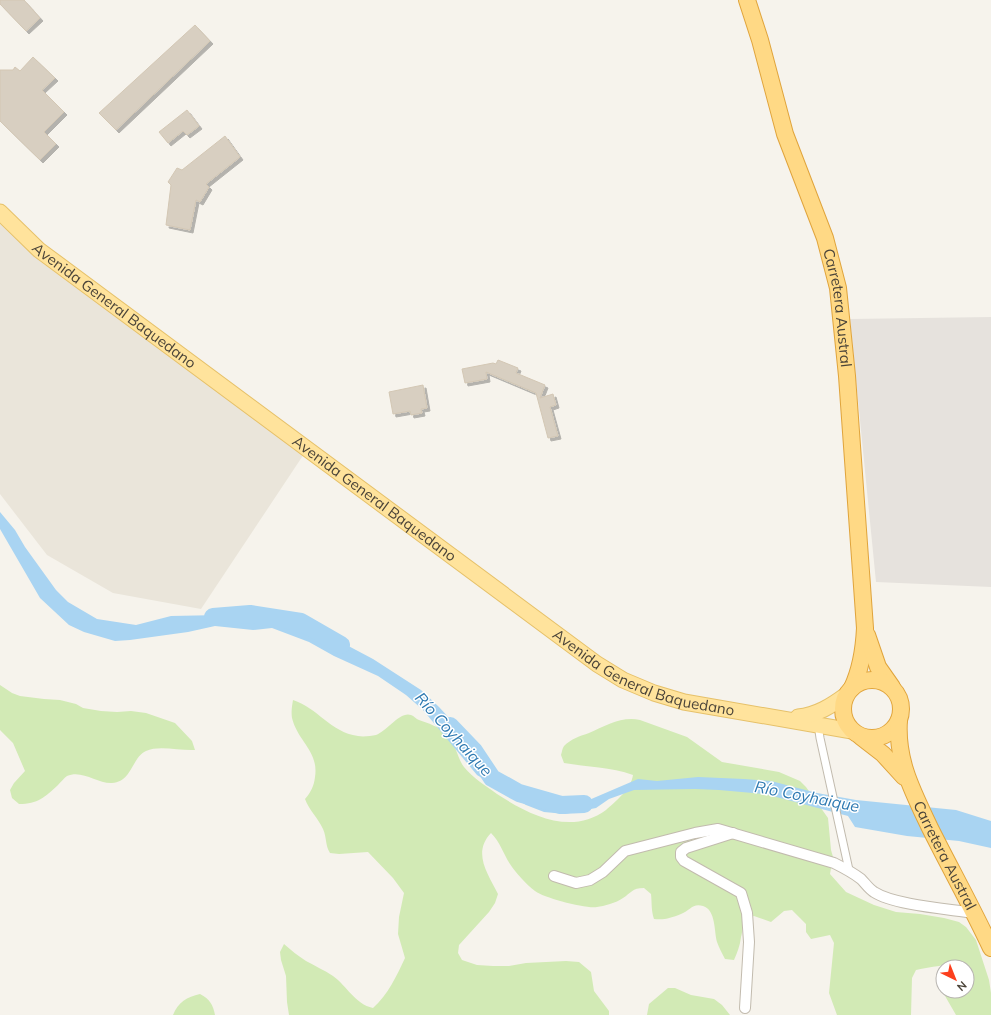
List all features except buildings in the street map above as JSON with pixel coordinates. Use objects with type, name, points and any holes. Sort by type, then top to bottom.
[{"type":"highway","name":"Carretera Austral","points":[[747,0],[760,40],[785,134],[825,238],[838,288],[847,376],[865,628],[861,665],[849,692]]},
{"type":"highway","name":"Carretera Austral","points":[[865,628],[870,648],[878,667],[892,688]]},
{"type":"highway","points":[[872,680],[879,681],[892,688],[896,693],[901,706],[899,720],[892,731],[880,738],[873,739],[856,733],[848,726],[843,714],[844,701],[849,692],[857,684],[872,680]]},
{"type":"highway","name":"Carretera Austral","points":[[899,720],[902,762],[909,783],[991,948]]},
{"type":"highway","name":"Carretera Austral","points":[[856,733],[883,754],[899,770],[909,783]]},
{"type":"main road","name":"Avenida General Baquedano","points":[[0,212],[39,250],[597,664],[623,680],[654,693],[684,702],[818,724],[856,733]]},
{"type":"main road","name":"Avenida General Baquedano","points":[[783,718],[815,714],[835,704],[849,692]]},
{"type":"street","points":[[818,724],[849,870]]},
{"type":"street","points":[[554,876],[576,883],[590,880],[604,872],[624,851],[695,833],[718,829],[834,863],[849,870],[862,880],[873,892],[887,898],[906,903],[973,913]]},
{"type":"street","points":[[733,833],[686,848],[681,852],[681,857],[684,861],[741,893],[747,913],[749,942],[745,1008]]},
{"type":"shaded area","points":[[0,218],[40,261],[304,454],[201,609],[113,593],[47,555],[0,494]]},
{"type":"shaded area","points":[[991,317],[991,587],[876,582],[850,319]]},
{"type":"green space","points":[[0,685],[12,693],[20,696],[60,700],[76,704],[83,708],[101,711],[131,711],[146,713],[175,723],[192,741],[195,750],[163,748],[151,749],[141,754],[128,774],[119,782],[107,783],[84,775],[73,774],[67,776],[41,799],[31,803],[19,804],[12,798],[10,790],[25,771],[13,743],[0,730]]},
{"type":"green space","points":[[293,700],[310,708],[340,730],[348,734],[360,736],[376,735],[402,716],[412,715],[418,720],[437,727],[446,733],[452,740],[464,767],[497,794],[523,809],[550,820],[565,822],[593,818],[606,810],[626,790],[632,780],[633,775],[608,769],[564,763],[561,755],[562,749],[570,741],[614,722],[627,719],[640,720],[687,737],[722,762],[779,772],[800,781],[828,818],[833,857],[830,874],[846,892],[874,905],[896,912],[944,918],[959,922],[966,927],[976,940],[989,980],[991,993],[991,1015],[956,1015],[947,999],[975,999],[975,959],[935,959],[935,967],[916,970],[912,978],[911,1015],[837,1015],[829,993],[834,943],[830,935],[811,939],[806,932],[806,924],[792,910],[784,911],[771,922],[754,916],[746,918],[734,960],[725,959],[717,942],[714,921],[707,908],[699,905],[674,917],[654,919],[651,894],[644,888],[634,890],[614,903],[597,907],[575,905],[547,897],[535,891],[518,874],[491,833],[485,841],[482,856],[486,871],[498,894],[495,903],[489,912],[459,945],[458,953],[462,960],[477,965],[493,966],[566,961],[579,962],[591,972],[594,991],[609,1011],[609,1015],[289,1015],[286,976],[280,952],[284,944],[303,959],[333,976],[361,1003],[373,1008],[388,991],[405,958],[398,934],[399,917],[404,893],[393,878],[368,852],[339,854],[330,853],[323,829],[305,799],[313,786],[315,777],[314,760],[295,726],[292,718]]},
{"type":"green space","points":[[668,988],[675,988],[691,995],[714,999],[722,1005],[730,1015],[647,1015],[649,1004]]},
{"type":"green space","points":[[200,994],[210,1003],[215,1015],[173,1015],[180,1003]]},
{"type":"water","points":[[0,512],[15,530],[25,547],[56,590],[68,602],[97,619],[136,625],[171,616],[271,616],[304,626],[339,641],[373,659],[421,690],[451,720],[476,757],[526,799],[552,806],[589,800],[638,779],[657,781],[698,777],[771,781],[817,793],[856,800],[956,810],[991,821],[991,848],[959,841],[907,836],[855,827],[848,816],[765,794],[719,790],[634,790],[609,799],[596,808],[565,814],[544,812],[526,805],[477,775],[423,710],[406,695],[378,676],[334,656],[309,642],[272,628],[253,630],[215,626],[188,632],[115,641],[84,632],[69,625],[40,598],[0,529]]},
{"type":"waterway","name":"Río Coyhaique","points":[[213,617],[250,614],[301,622],[341,645]]},
{"type":"waterway","name":"Río Coyhaique","points":[[450,726],[474,751],[492,778],[519,793],[561,805],[584,804]]}]
